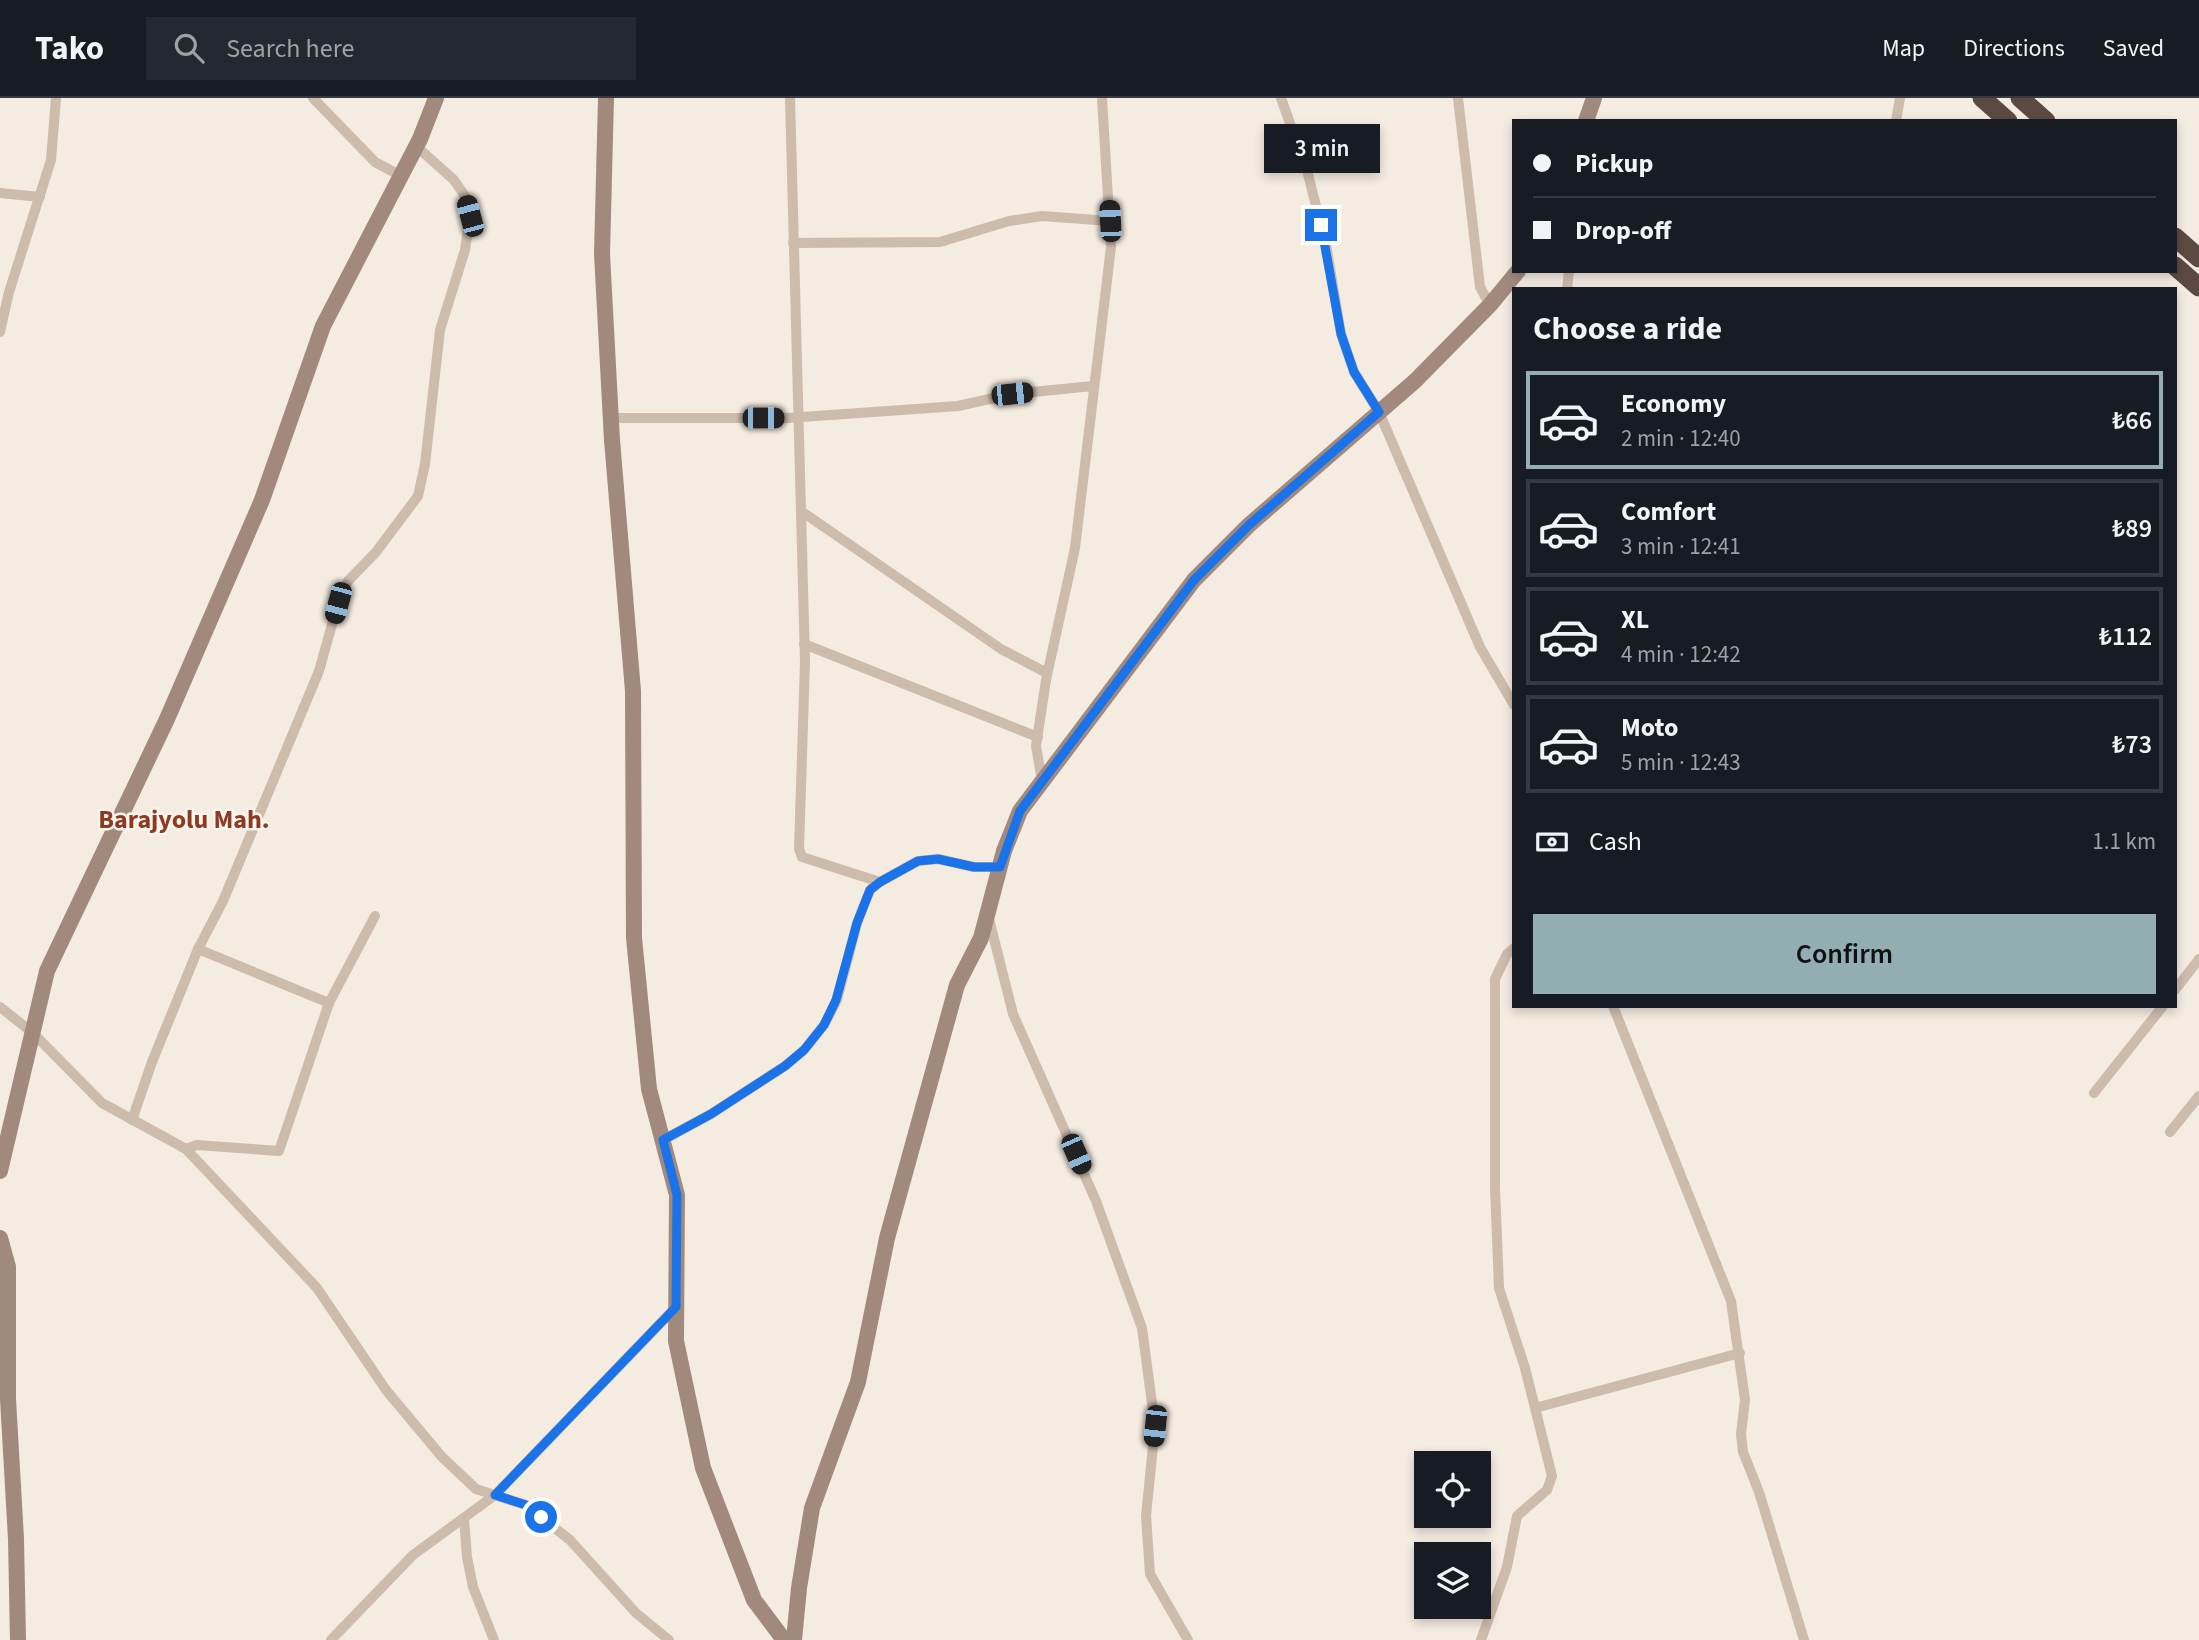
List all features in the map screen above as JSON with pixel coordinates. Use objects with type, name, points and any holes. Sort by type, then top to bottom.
[{"type":"highway","points":[[1982,98],[2006,119]]},
{"type":"highway","points":[[2026,99],[2044,119]]},
{"type":"highway","points":[[2177,238],[2196,250]]},
{"type":"highway","points":[[2177,269],[2199,287]]},
{"type":"street","points":[[0,332],[9,292],[51,160],[56,98]]},
{"type":"street","points":[[313,98],[375,162],[401,176]]},
{"type":"street","points":[[0,1171],[47,971],[167,719],[262,500],[323,326],[416,146],[436,98]]},
{"type":"street","points":[[606,98],[602,254],[611,418],[633,691],[635,938],[649,1089],[677,1195],[676,1341],[703,1468],[754,1600],[784,1640]]},
{"type":"street","points":[[790,98],[804,644],[799,849],[802,857],[880,882]]},
{"type":"street","points":[[1042,782],[1038,737],[1047,673],[1075,548],[1111,247],[1102,98]]},
{"type":"street","points":[[1281,98],[1308,174],[1327,250],[1341,334],[1354,372],[1379,412],[1480,647],[1512,702]]},
{"type":"street","points":[[1458,98],[1480,287],[1490,305]]},
{"type":"street","points":[[1588,119],[1594,98]]},
{"type":"street","points":[[1895,119],[1900,98]]},
{"type":"street","points":[[132,1120],[152,1062],[198,949],[223,901],[319,671],[338,603],[348,581],[376,552],[418,496],[425,464],[440,330],[466,250],[470,216],[465,196],[454,180],[416,146]]},
{"type":"street","points":[[0,193],[40,197]]},
{"type":"street","points":[[793,243],[940,242],[1009,221],[1042,216],[1110,221]]},
{"type":"street","points":[[794,1640],[799,1588],[813,1508],[858,1382],[887,1238],[957,985],[981,937],[1000,867],[1020,811],[1194,580],[1249,525],[1415,381],[1490,305],[1515,273]]},
{"type":"street","points":[[611,418],[797,417],[958,406],[1012,394],[1093,386]]},
{"type":"street","points":[[801,511],[1001,649],[1047,673]]},
{"type":"street","points":[[804,644],[1038,737]]},
{"type":"street","points":[[663,1140],[711,1114],[785,1066],[804,1050],[824,1025],[836,1000],[857,923],[870,890],[918,861],[938,859],[974,867],[1000,867]]},
{"type":"street","points":[[988,912],[1013,1014],[1096,1201],[1142,1328],[1155,1426],[1146,1516],[1150,1574],[1188,1640]]},
{"type":"street","points":[[186,1149],[197,1145],[279,1151],[329,1003],[375,916]]},
{"type":"street","points":[[198,949],[329,1003]]},
{"type":"street","points":[[1481,1640],[1507,1567],[1517,1516],[1548,1490],[1552,1476],[1499,1288],[1495,979],[1507,954],[1512,950]]},
{"type":"street","points":[[2177,987],[2199,958]]},
{"type":"street","points":[[0,1007],[33,1032],[102,1103],[186,1149],[317,1288],[386,1390],[442,1457],[476,1489],[526,1505],[570,1540],[636,1613],[669,1640]]},
{"type":"street","points":[[1614,1008],[1731,1301],[1745,1400],[1741,1434],[1743,1452],[1759,1492],[1804,1640]]},
{"type":"street","points":[[2094,1093],[2160,1008]]},
{"type":"street","points":[[2170,1132],[2199,1096]]},
{"type":"street","points":[[0,1238],[8,1267],[8,1399],[16,1539],[18,1640]]},
{"type":"street","points":[[331,1640],[413,1555],[495,1495],[676,1307]]},
{"type":"street","points":[[1535,1408],[1740,1353]]},
{"type":"street","points":[[464,1519],[467,1558],[473,1587],[494,1640]]},
{"type":"district","name":"Barajyolu Mah.","points":[[184,819]]},
{"type":"route","points":[[541,1517],[526,1505],[495,1495],[676,1307],[677,1195],[663,1140],[711,1114],[785,1066],[804,1050],[824,1025],[836,1000],[857,923],[870,890],[918,861],[938,859],[974,867],[1000,867],[1020,811],[1194,580],[1249,525],[1379,412],[1354,372],[1341,334],[1321,225]]}]
